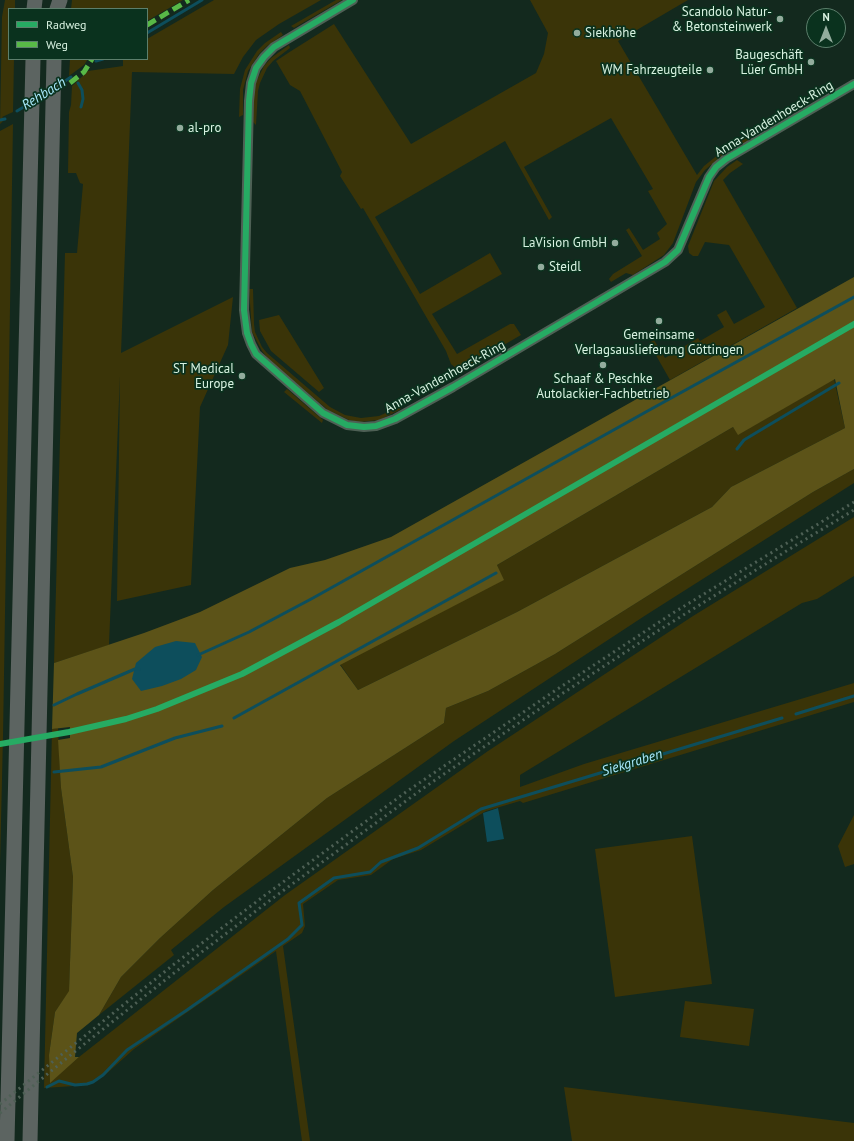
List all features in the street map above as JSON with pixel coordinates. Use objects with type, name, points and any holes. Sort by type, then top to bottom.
[{"type":"highway","points":[[30,1141],[54,60]]},
{"type":"highway","points":[[7,1141],[33,66]]},
{"type":"street","name":"Anna-Vandenhoeck-Ring","points":[[353,0],[274,47],[256,68],[251,83],[249,101],[244,310],[247,333],[256,354],[323,413],[338,421],[352,425],[364,427],[376,426],[395,419],[453,387],[665,262],[678,250],[709,177],[716,167],[726,159],[854,84]]},
{"type":"shaded area","points":[[5,0],[15,0],[15,8],[8,8],[8,60],[14,60],[13,112],[2,117],[5,119],[0,124],[2,17]]},
{"type":"shaded area","points":[[72,0],[183,0],[148,20],[148,8],[71,8]]},
{"type":"shaded area","points":[[214,0],[321,0],[279,24],[256,40],[243,57],[234,74],[132,72],[121,353],[233,297],[228,345],[200,407],[191,585],[117,601],[120,376],[109,645],[54,663],[65,253],[77,253],[83,184],[80,183],[76,173],[68,173],[69,112],[72,86],[88,71],[123,66],[123,60],[148,60],[148,38]]},
{"type":"shaded area","points":[[336,0],[342,0],[294,28],[291,26]]},
{"type":"shaded area","points":[[530,0],[688,0],[618,41],[697,175],[704,166],[719,154],[751,135],[750,140],[724,154],[705,170],[696,182],[673,243],[664,255],[633,275],[626,273],[611,282],[609,279],[613,274],[642,256],[626,230],[629,228],[643,250],[660,239],[657,233],[667,224],[648,191],[653,189],[611,118],[524,167],[552,217],[549,220],[505,141],[375,217],[420,294],[490,253],[502,274],[432,314],[457,354],[510,324],[514,324],[521,335],[459,371],[451,364],[446,351],[363,208],[361,209],[340,176],[342,172],[300,91],[290,85],[276,61],[334,24],[411,144],[536,73],[544,54],[548,33]]},
{"type":"shaded area","points":[[281,32],[283,35],[267,46],[259,54],[248,71],[243,90],[243,115],[239,117],[240,89],[245,70],[257,51],[265,43]]},
{"type":"shaded area","points":[[289,45],[290,48],[273,61],[267,68],[260,83],[258,91],[256,125],[253,122],[255,84],[264,66],[271,58]]},
{"type":"shaded area","points":[[70,60],[87,60],[84,65],[69,76]]},
{"type":"shaded area","points":[[13,124],[3,736],[0,865],[0,131]]},
{"type":"shaded area","points":[[737,160],[743,164],[723,180],[797,308],[670,380],[649,343],[654,340],[665,358],[698,338],[700,341],[724,327],[717,315],[726,310],[734,324],[765,307],[729,245],[705,242],[698,256],[693,256],[689,253],[688,246],[714,181],[727,167]]},
{"type":"shaded area","points":[[854,277],[854,469],[813,492],[555,654],[488,691],[446,708],[444,723],[327,798],[213,890],[160,938],[121,977],[99,1015],[77,1033],[75,1057],[79,1057],[50,1083],[49,1055],[55,1012],[69,991],[73,877],[61,788],[58,740],[70,738],[70,727],[52,729],[54,663],[144,633],[200,612],[290,568],[325,560],[391,537]],"holes":[[[835,379],[845,428],[731,487],[712,507],[517,612],[358,690],[340,665],[504,580],[497,565],[733,427],[738,435]]]},
{"type":"shaded area","points":[[249,289],[253,289],[255,332],[262,347],[330,407],[345,415],[361,418],[379,416],[401,406],[400,410],[379,420],[359,422],[349,420],[328,410],[269,360],[262,351],[252,332]]},
{"type":"shaded area","points":[[279,315],[324,388],[319,392],[271,351],[260,331],[259,320]]},
{"type":"shaded area","points":[[834,379],[845,428],[731,487],[712,507],[517,612],[358,690],[340,664],[503,580],[497,565],[733,427],[739,434]]},
{"type":"shaded area","points":[[287,389],[323,420],[322,423],[284,392]]},
{"type":"shaded area","points":[[854,469],[854,483],[646,615],[454,741],[224,907],[171,950],[174,955],[99,1015],[121,977],[160,938],[213,890],[327,798],[444,723],[446,708],[488,691],[555,654],[813,492]]},
{"type":"shaded area","points":[[854,517],[854,576],[817,599],[802,603],[520,775],[520,787],[584,764],[854,683],[854,702],[523,803],[520,801],[486,811],[421,850],[393,859],[371,875],[338,880],[303,904],[305,926],[302,933],[283,946],[310,1141],[302,1141],[276,951],[134,1049],[105,1075],[89,1085],[44,1088],[52,729],[58,728],[61,788],[73,877],[69,992],[55,1012],[49,1055],[50,1082],[79,1057],[285,895],[488,751],[693,616]]},
{"type":"shaded area","points":[[854,815],[854,864],[845,867],[838,846]]},
{"type":"shaded area","points":[[692,836],[712,984],[615,997],[595,849]]},
{"type":"shaded area","points":[[685,1001],[754,1009],[749,1046],[680,1037]]},
{"type":"shaded area","points":[[564,1087],[854,1123],[854,1141],[572,1141]]},
{"type":"water","points":[[176,641],[195,643],[202,657],[196,670],[181,679],[162,686],[141,691],[132,679],[136,663],[155,647]]},
{"type":"water","points":[[498,808],[504,839],[487,842],[483,813]]},
{"type":"waterway","name":"Rehbach","points":[[148,32],[202,0]]},
{"type":"waterway","name":"Rehbach","points":[[59,85],[71,77]]},
{"type":"waterway","points":[[78,83],[82,90],[83,99],[81,107]]},
{"type":"waterway","name":"Rehbach","points":[[37,99],[49,91]]},
{"type":"waterway","name":"Rehbach","points":[[17,111],[27,105]]},
{"type":"waterway","name":"Rehbach","points":[[0,120],[5,119]]},
{"type":"waterway","points":[[198,655],[249,632],[313,598],[854,297]]},
{"type":"waterway","points":[[737,449],[744,440],[839,383]]},
{"type":"waterway","points":[[234,718],[496,573]]},
{"type":"waterway","points":[[54,705],[135,669],[139,669]]},
{"type":"waterway","name":"Siekgraben","points":[[796,714],[854,696]]},
{"type":"waterway","points":[[47,1087],[59,1081],[75,1085],[87,1084],[103,1075],[127,1050],[288,939],[302,925],[299,903],[334,878],[370,872],[381,862],[418,848],[481,809],[782,718]]},
{"type":"waterway","points":[[54,772],[101,767],[175,738],[222,726]]},
{"type":"railway","points":[[0,1104],[173,965],[406,792],[550,694],[673,613],[854,502]]},
{"type":"railway","points":[[0,1113],[174,973],[269,901],[425,787],[656,632],[854,510]]},
{"type":"marked path","points":[[148,24],[189,0]]},
{"type":"marked path","points":[[70,83],[84,72],[91,60]]},
{"type":"cycle path","points":[[353,0],[274,47],[256,68],[251,83],[249,101],[244,310],[247,333],[256,354],[323,413],[347,425],[364,427],[376,426],[395,419],[453,387],[665,262],[678,250],[709,177],[716,167],[726,159],[854,84]]},
{"type":"cycle path","points":[[0,744],[69,732],[126,719],[157,709],[242,674],[339,622],[854,324]]},
{"type":"place","name":"Scandolo Natur- & Betonsteinwerk","points":[[780,19]]},
{"type":"place","name":"Siekhöhe","points":[[577,33]]},
{"type":"place","name":"Baugeschäft Lüer GmbH","points":[[811,62]]},
{"type":"place","name":"WM Fahrzeugteile","points":[[710,70]]},
{"type":"place","name":"al-pro","points":[[180,128]]},
{"type":"place","name":"LaVision GmbH","points":[[615,243]]},
{"type":"place","name":"Steidl","points":[[541,267]]},
{"type":"place","name":"Gemeinsame Verlagsauslieferung Göttingen","points":[[659,321]]},
{"type":"place","name":"Schaaf & Peschke Autolackier-Fachbetrieb","points":[[603,365]]},
{"type":"place","name":"ST Medical Europe","points":[[242,376]]}]
